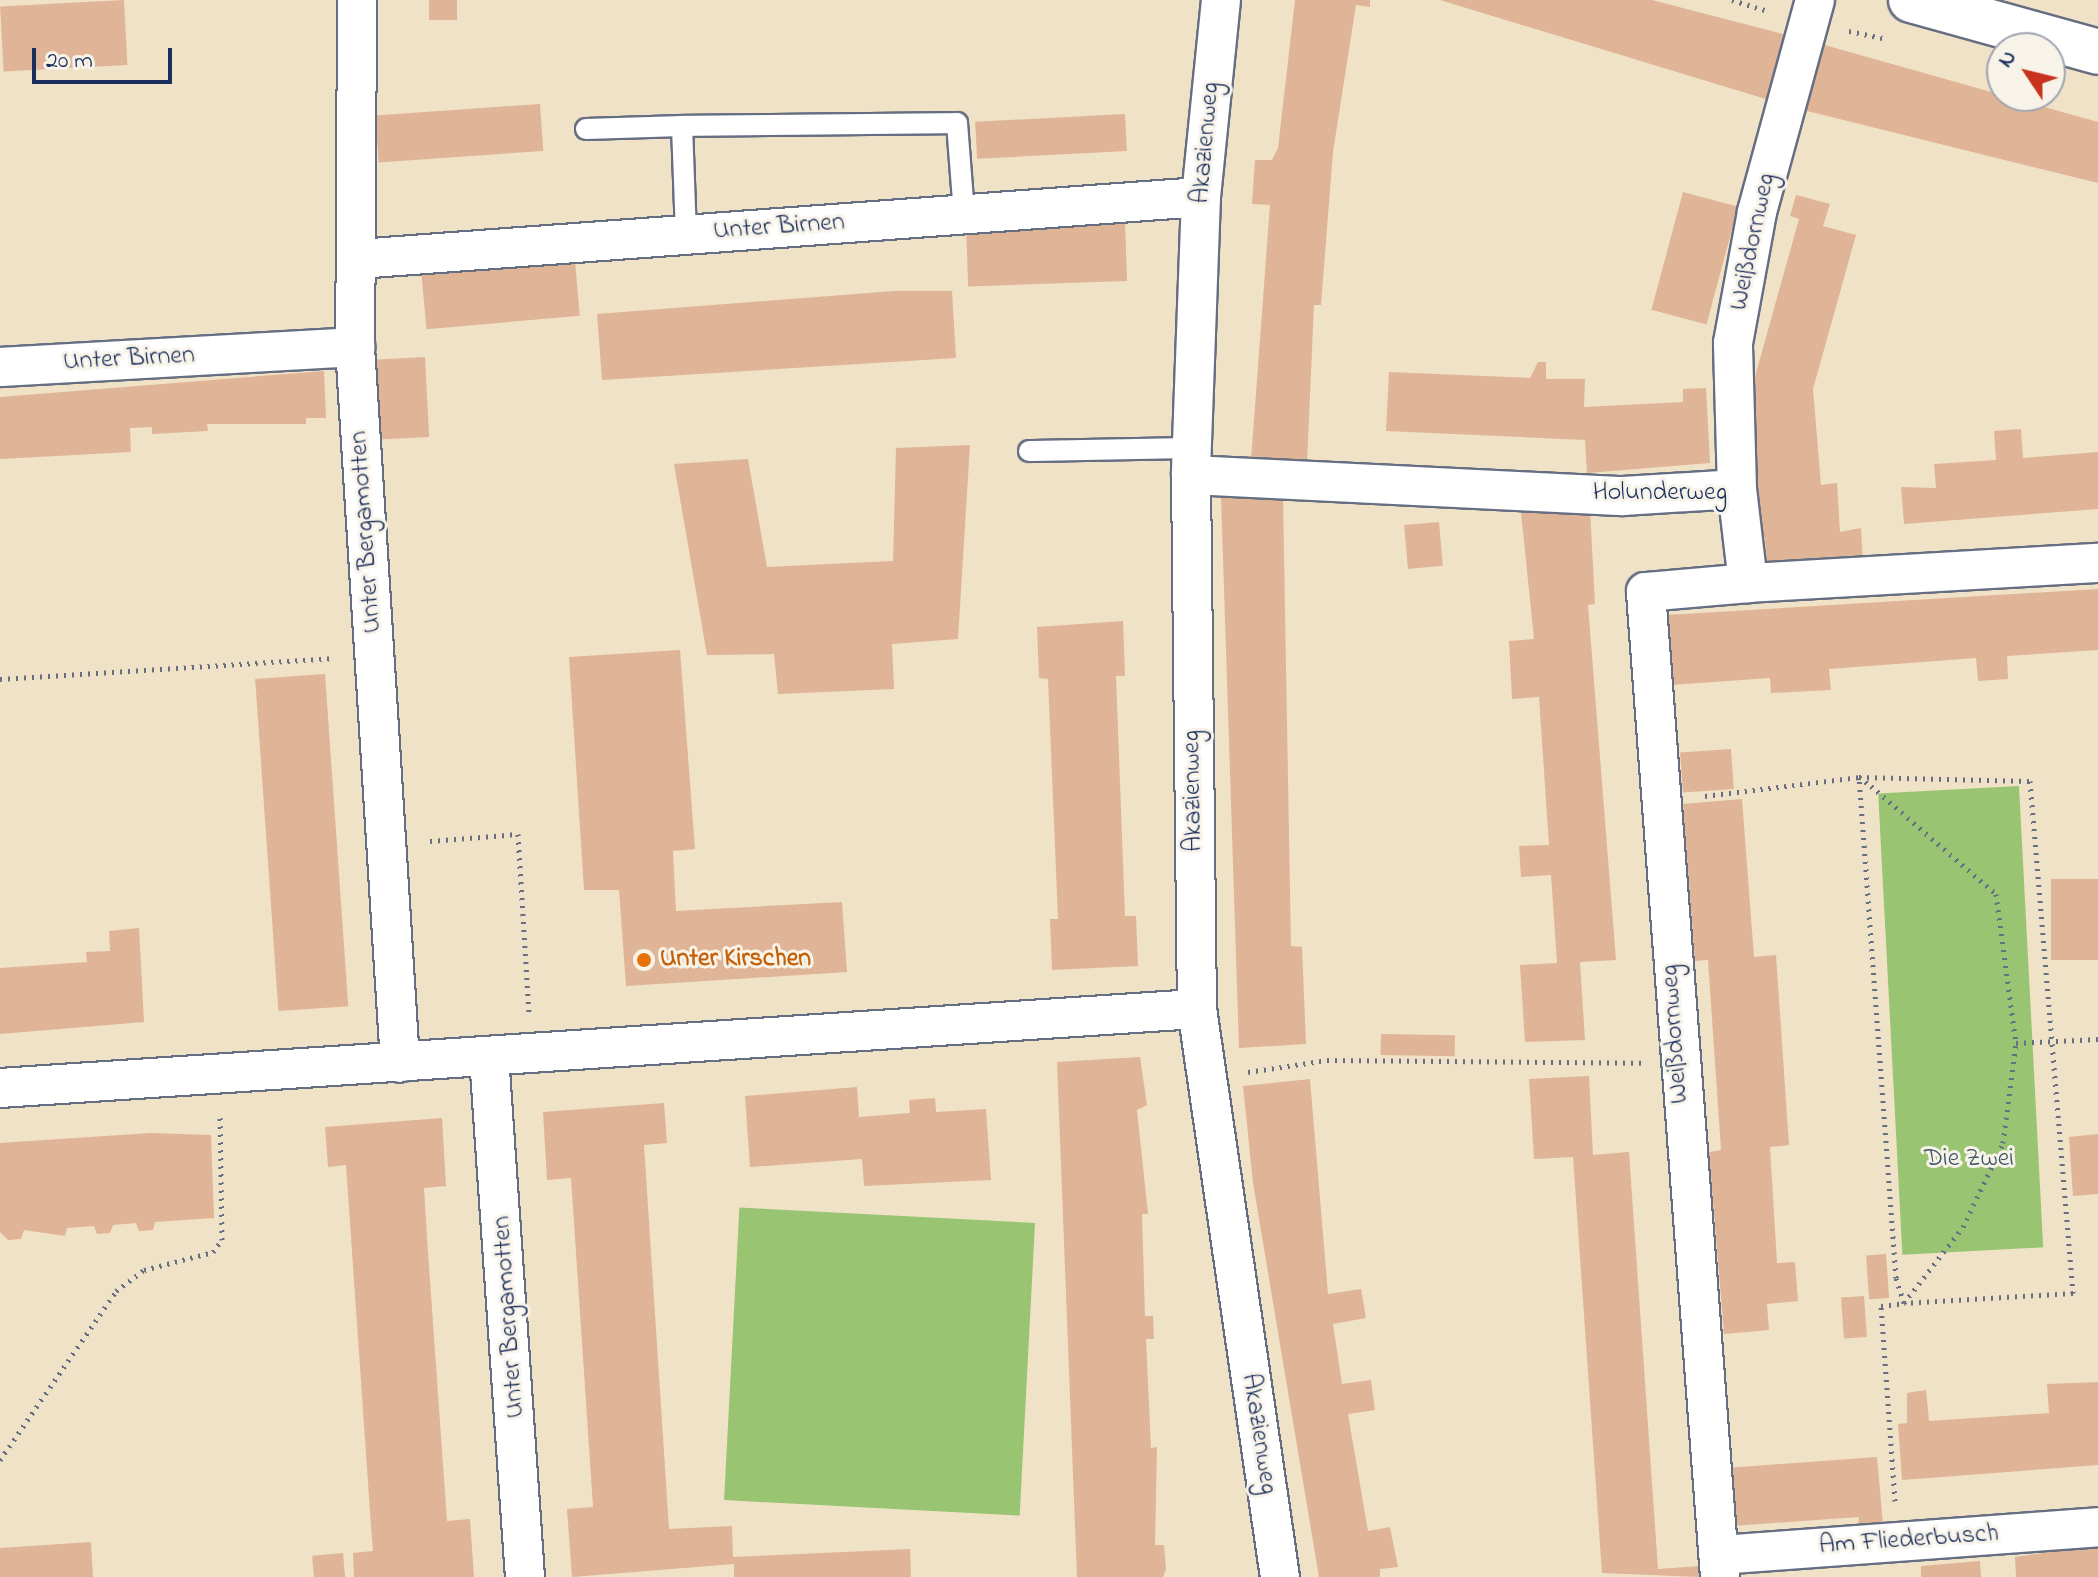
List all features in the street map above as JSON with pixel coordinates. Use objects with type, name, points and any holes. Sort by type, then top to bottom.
[{"type":"street","name":"Unter Bergamotten","points":[[357,0],[358,259],[355,347],[389,844],[400,1063]]},
{"type":"street","name":"Akazienweg","points":[[1221,0],[1201,197],[1191,462],[1197,1009],[1203,1078],[1280,1577]]},
{"type":"street","points":[[1911,0],[1996,13],[2098,52]]},
{"type":"street","name":"Weißdornweg","points":[[1737,489],[1733,343],[1757,212],[1812,11]]},
{"type":"street","name":"Unter Birnen","points":[[358,259],[1201,197]]},
{"type":"street","name":"Unter Birnen","points":[[0,367],[355,347]]},
{"type":"street","name":"Holunderweg","points":[[1191,462],[1623,496],[1737,489],[1748,583]]},
{"type":"street","points":[[1748,583],[2098,563]]},
{"type":"street","name":"Weißdornweg","points":[[1720,1566],[1678,1064],[1646,592],[1748,583]]},
{"type":"street","points":[[0,1088],[1197,1009]]},
{"type":"street","name":"Unter Bergamotten","points":[[489,1056],[525,1577]]},
{"type":"street","name":"Am Fliederbusch","points":[[1720,1566],[1900,1542],[2098,1527]]},
{"type":"lane","points":[[586,129],[957,123],[964,215]]},
{"type":"lane","points":[[682,126],[686,235]]},
{"type":"lane","points":[[1029,451],[1191,462]]},
{"type":"path","points":[[1732,0],[1812,11],[1886,39]]},
{"type":"path","points":[[0,679],[376,655]]},
{"type":"path","points":[[1859,777],[1996,894],[2016,1043],[2003,1143],[1963,1227],[1904,1303]]},
{"type":"path","points":[[1859,777],[1896,1278],[1904,1303]]},
{"type":"path","points":[[1660,800],[1859,777],[2030,781],[2073,1293],[1881,1306],[1884,1415],[1900,1542]]},
{"type":"path","points":[[389,844],[518,834],[532,1054]]},
{"type":"path","points":[[2016,1043],[2098,1039]]},
{"type":"path","points":[[1203,1078],[1327,1060],[1678,1064]]},
{"type":"path","points":[[0,1460],[116,1291],[144,1270],[213,1252],[222,1240],[217,1074]]},
{"type":"green space","name":"Die Zwei","points":[[2019,786],[2043,1247],[1902,1255],[1878,793]]},
{"type":"green space","points":[[739,1208],[1035,1223],[1020,1516],[724,1500]]},
{"type":"building","points":[[124,0],[127,65],[4,71],[0,6]]},
{"type":"building","points":[[429,0],[457,0],[457,20],[429,20]]},
{"type":"building","points":[[1295,0],[1370,0],[1370,7],[1356,5],[1333,152],[1321,305],[1314,305],[1307,463],[1251,460],[1270,205],[1252,204],[1255,160],[1272,160],[1278,148]]},
{"type":"building","points":[[1440,0],[1652,0],[1787,35],[1769,100]]},
{"type":"building","points":[[1821,44],[1986,90],[1986,112],[2062,112],[2098,122],[2098,183],[1803,110]]},
{"type":"building","points":[[540,104],[543,151],[379,162],[375,116]]},
{"type":"building","points":[[1125,114],[1127,151],[977,159],[975,122]]},
{"type":"building","points":[[1683,192],[1738,207],[1706,325],[1651,310]]},
{"type":"building","points":[[1796,195],[1830,204],[1823,226],[1856,235],[1813,389],[1821,485],[1837,483],[1840,532],[1861,528],[1863,564],[1767,572],[1765,538],[1758,539],[1751,391],[1799,219],[1790,216]]},
{"type":"building","points":[[1125,222],[1127,281],[968,287],[966,228]]},
{"type":"building","points":[[575,261],[580,316],[426,329],[422,274]]},
{"type":"building","points":[[894,291],[952,291],[956,358],[602,380],[597,314]]},
{"type":"building","points":[[425,357],[429,437],[378,440],[374,360]]},
{"type":"building","points":[[1538,362],[1546,362],[1546,379],[1585,379],[1584,407],[1683,402],[1683,389],[1706,388],[1710,463],[1587,473],[1585,440],[1386,431],[1389,372],[1530,378]]},
{"type":"building","points":[[324,371],[326,418],[306,418],[306,424],[207,424],[208,431],[152,434],[152,427],[130,428],[131,452],[0,459],[0,397]]},
{"type":"building","points":[[2021,429],[2023,458],[2098,452],[2098,509],[1904,524],[1901,487],[1936,488],[1934,464],[1996,460],[1994,431]]},
{"type":"building","points":[[970,445],[958,639],[892,644],[894,689],[778,694],[774,654],[707,655],[674,464],[748,459],[767,567],[893,561],[896,448]]},
{"type":"building","points":[[1221,497],[1283,498],[1291,946],[1302,947],[1306,1044],[1239,1048]]},
{"type":"building","points":[[1590,509],[1595,604],[1588,605],[1616,960],[1580,962],[1585,1040],[1525,1042],[1520,965],[1557,963],[1551,875],[1521,877],[1519,846],[1549,845],[1539,697],[1512,699],[1509,641],[1534,639],[1521,512]]},
{"type":"building","points":[[1439,522],[1443,566],[1408,569],[1404,525]]},
{"type":"building","points":[[2098,589],[2098,650],[2007,656],[2008,679],[1978,681],[1976,658],[1829,669],[1831,690],[1771,693],[1770,678],[1671,685],[1666,615]]},
{"type":"building","points":[[1123,621],[1125,676],[1116,676],[1125,916],[1136,916],[1138,966],[1052,970],[1050,919],[1058,919],[1048,679],[1039,678],[1037,627]]},
{"type":"building","points":[[680,650],[695,849],[673,851],[676,911],[842,902],[847,972],[626,986],[619,890],[584,890],[569,657]]},
{"type":"building","points":[[325,674],[348,1006],[278,1011],[255,679]]},
{"type":"building","points":[[1731,749],[1734,789],[1683,792],[1680,753]]},
{"type":"building","points":[[1742,799],[1754,957],[1776,955],[1789,1145],[1770,1147],[1777,1263],[1795,1262],[1798,1301],[1767,1304],[1769,1330],[1724,1334],[1709,1152],[1721,1150],[1708,960],[1695,961],[1683,804]]},
{"type":"building","points":[[2051,879],[2098,879],[2098,960],[2051,960]]},
{"type":"building","points":[[139,928],[144,1022],[0,1034],[0,968],[87,962],[86,952],[110,951],[109,931]]},
{"type":"building","points":[[1381,1034],[1455,1035],[1455,1056],[1381,1055]]},
{"type":"building","points":[[1140,1057],[1147,1105],[1137,1110],[1148,1214],[1142,1214],[1145,1316],[1153,1316],[1154,1339],[1146,1339],[1151,1448],[1157,1447],[1155,1545],[1164,1545],[1166,1569],[1163,1577],[1077,1577],[1057,1062]]},
{"type":"building","points":[[1589,1076],[1593,1155],[1629,1152],[1658,1569],[1700,1566],[1701,1577],[1602,1573],[1573,1157],[1534,1159],[1529,1079]]},
{"type":"building","points":[[1310,1079],[1328,1294],[1361,1289],[1366,1318],[1333,1324],[1342,1384],[1371,1380],[1375,1410],[1348,1414],[1368,1531],[1390,1527],[1398,1567],[1380,1569],[1380,1577],[1319,1577],[1253,1183],[1243,1086]]},
{"type":"building","points":[[857,1087],[859,1117],[910,1113],[909,1100],[935,1098],[936,1112],[986,1109],[991,1180],[864,1186],[862,1159],[750,1167],[745,1096]]},
{"type":"building","points":[[664,1103],[667,1143],[644,1145],[669,1529],[732,1526],[733,1557],[910,1549],[911,1577],[734,1577],[734,1564],[572,1577],[567,1509],[593,1507],[571,1178],[547,1180],[543,1112]]},
{"type":"building","points":[[442,1118],[446,1186],[424,1188],[428,1252],[447,1521],[470,1519],[474,1577],[354,1577],[353,1553],[373,1551],[346,1165],[328,1167],[325,1127]]},
{"type":"building","points":[[151,1133],[211,1135],[214,1218],[155,1222],[153,1230],[139,1231],[136,1223],[113,1225],[110,1233],[97,1234],[94,1226],[67,1228],[65,1236],[24,1230],[21,1239],[8,1240],[0,1232],[0,1143]]},
{"type":"building","points":[[2098,1134],[2098,1194],[2073,1196],[2069,1137]]},
{"type":"building","points":[[1886,1254],[1889,1298],[1869,1299],[1866,1255]]},
{"type":"building","points":[[1864,1296],[1867,1337],[1844,1339],[1841,1298]]},
{"type":"building","points":[[2098,1382],[2098,1465],[1902,1480],[1898,1424],[1907,1423],[1907,1393],[1926,1390],[1929,1421],[2049,1413],[2047,1384]]},
{"type":"building","points":[[1877,1457],[1883,1524],[1858,1527],[1859,1517],[1731,1526],[1727,1468]]},
{"type":"building","points":[[91,1542],[93,1577],[0,1577],[0,1548]]},
{"type":"building","points":[[2098,1545],[2098,1577],[2016,1577],[2015,1557]]},
{"type":"building","points":[[343,1553],[345,1577],[314,1577],[312,1556]]},
{"type":"building","points":[[1980,1561],[1981,1577],[1921,1577],[1921,1566]]},
{"type":"place","name":"Unter Kirschen","points":[[644,960]]}]
